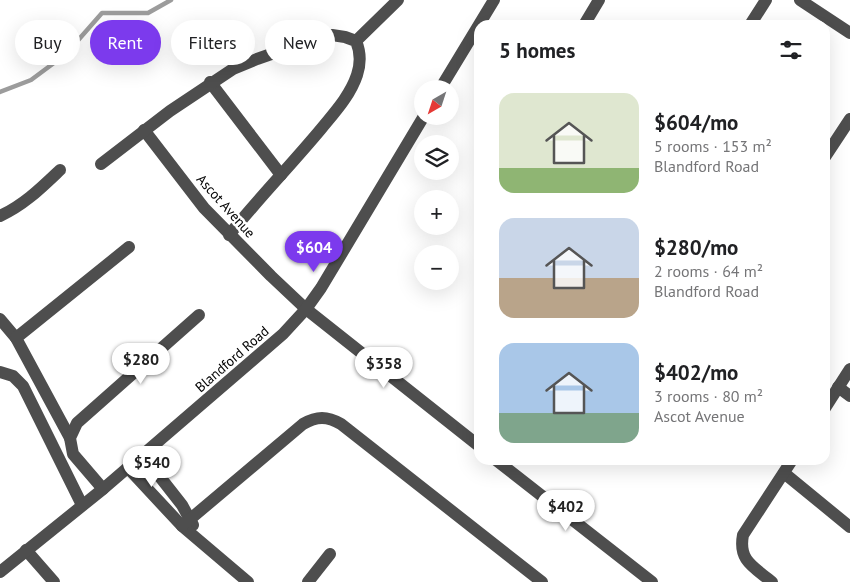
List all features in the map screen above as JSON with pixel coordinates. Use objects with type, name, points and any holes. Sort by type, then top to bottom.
[{"type":"street","points":[[356,41],[398,0]]},
{"type":"street","points":[[482,20],[494,0]]},
{"type":"street","points":[[587,20],[599,0]]},
{"type":"street","points":[[753,20],[766,0]]},
{"type":"street","points":[[800,0],[850,33]]},
{"type":"street","points":[[445,80],[474,33]]},
{"type":"street","points":[[101,164],[210,82],[233,69],[318,38],[346,37],[356,41]]},
{"type":"street","points":[[229,235],[305,149],[339,107],[351,88],[361,60],[356,41]]},
{"type":"street","points":[[210,82],[281,175]]},
{"type":"street","points":[[830,150],[850,120]]},
{"type":"street","name":"Blandford Road","points":[[0,572],[128,468],[142,454],[260,356],[283,334],[306,309],[419,125]]},
{"type":"street","name":"Ascot Avenue","points":[[144,130],[204,208],[288,293],[474,442]]},
{"type":"street","points":[[0,216],[15,209],[29,199],[60,170]]},
{"type":"street","points":[[16,338],[129,247]]},
{"type":"street","points":[[70,438],[77,423],[199,315]]},
{"type":"street","points":[[0,319],[16,338],[70,438],[73,454],[103,489]]},
{"type":"street","points":[[830,400],[850,369]]},
{"type":"street","points":[[0,372],[13,376],[23,386],[82,505]]},
{"type":"street","points":[[838,387],[850,396]]},
{"type":"street","points":[[186,522],[303,424],[320,417],[326,418],[341,424],[542,582]]},
{"type":"street","points":[[142,454],[182,505],[186,522]]},
{"type":"street","points":[[502,465],[650,581]]},
{"type":"street","points":[[772,582],[748,562],[742,555],[741,546],[743,535],[789,465]]},
{"type":"street","points":[[128,468],[186,522],[204,545],[248,582]]},
{"type":"street","points":[[784,473],[850,527]]},
{"type":"street","points":[[26,550],[54,582]]},
{"type":"street","points":[[308,582],[330,554]]},
{"type":"waterway","points":[[0,92],[31,80],[66,54],[102,13],[148,13],[171,0]]}]
